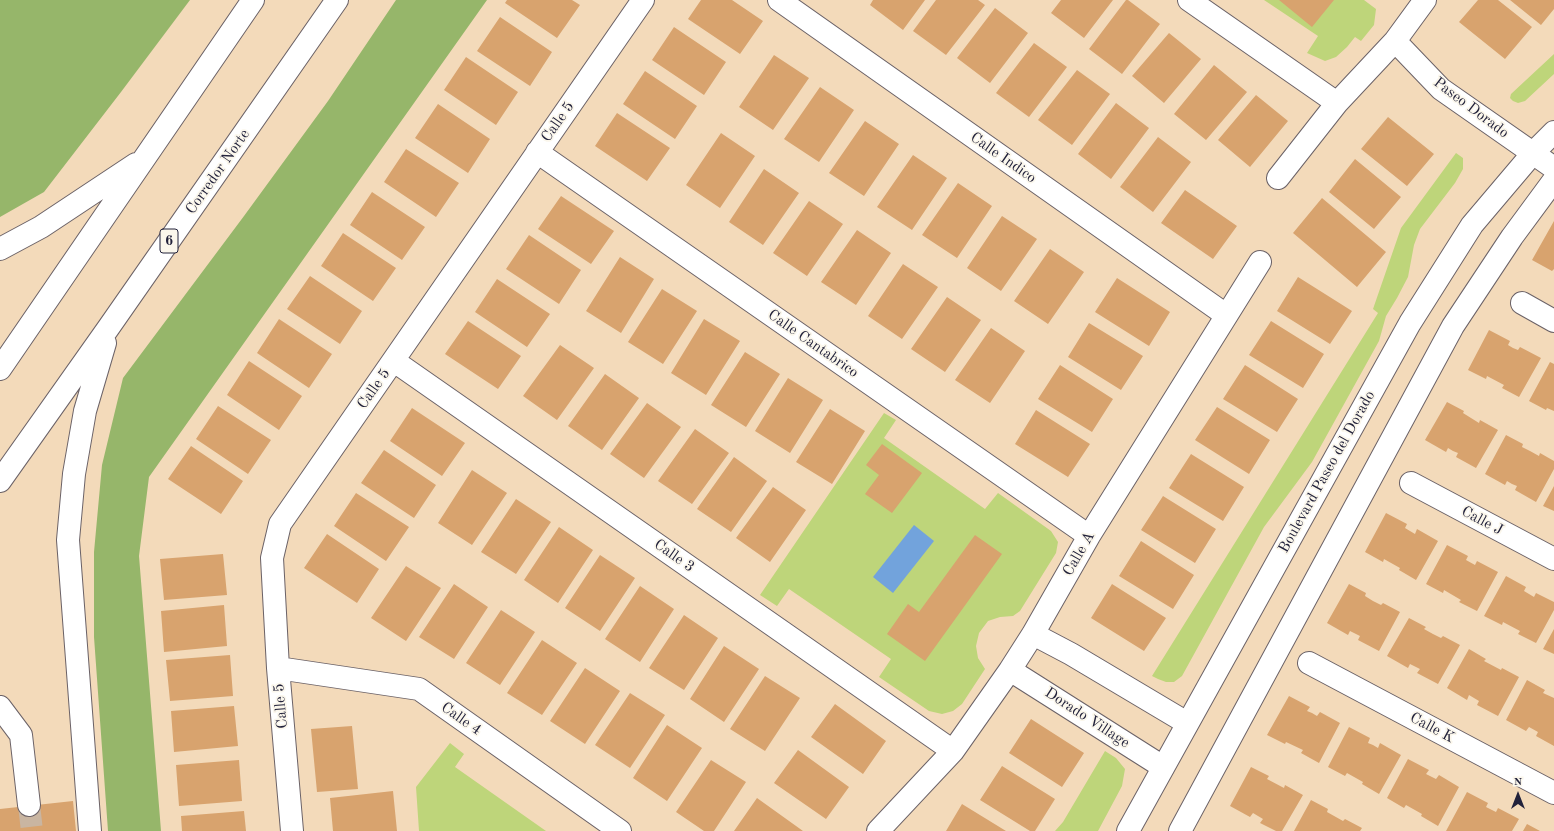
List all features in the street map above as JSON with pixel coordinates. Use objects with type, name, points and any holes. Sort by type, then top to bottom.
[{"type":"main road","points":[[0,368],[146,158],[253,0]]},
{"type":"main road","name":"Corredor Norte","points":[[0,481],[110,327],[338,0]]},
{"type":"main road","name":"Calle 5","points":[[292,831],[278,668],[272,558],[280,524],[643,0]]},
{"type":"main road","name":"Calle Indico","points":[[779,0],[1226,315]]},
{"type":"main road","points":[[1189,0],[1337,103]]},
{"type":"main road","points":[[1278,178],[1337,103],[1395,41],[1425,0]]},
{"type":"main road","name":"Paseo Dorado","points":[[1395,41],[1441,89],[1554,168]]},
{"type":"main road","name":"Boulevard Paseo del Dorado","points":[[1128,831],[1410,323],[1472,225],[1533,153],[1554,132]]},
{"type":"main road","name":"Calle Cantabrico","points":[[538,152],[1089,536]]},
{"type":"main road","points":[[0,249],[41,227],[146,158]]},
{"type":"main road","points":[[1180,831],[1453,326],[1512,237],[1554,180]]},
{"type":"main road","name":"Calle A","points":[[878,831],[953,751],[1010,670],[1033,634],[1089,536],[1260,262]]},
{"type":"main road","points":[[1522,303],[1554,321]]},
{"type":"main road","points":[[90,831],[68,540],[74,474],[85,411],[110,327]]},
{"type":"main road","name":"Calle 3","points":[[394,361],[953,751]]},
{"type":"main road","name":"Calle J","points":[[1411,483],[1554,559]]},
{"type":"main road","points":[[1033,634],[1071,654],[1188,723]]},
{"type":"main road","name":"Calle K","points":[[1309,663],[1554,793]]},
{"type":"main road","name":"Calle 4","points":[[278,668],[419,689],[620,831]]},
{"type":"main road","name":"Dorado Village","points":[[1010,670],[1163,767]]},
{"type":"main road","points":[[0,707],[21,735],[29,806]]},
{"type":"green space","points":[[0,0],[190,0],[44,192],[0,217]]},
{"type":"green space","points":[[396,0],[487,0],[149,477],[139,556],[161,831],[108,831],[94,637],[94,552],[102,465],[123,378],[328,101]]},
{"type":"green space","points":[[1264,0],[1364,0],[1376,9],[1374,25],[1361,41],[1355,37],[1336,57],[1325,61],[1307,53],[1318,36]]},
{"type":"green space","points":[[1554,54],[1554,74],[1525,101],[1518,103],[1513,101],[1510,98],[1511,94]]},
{"type":"green space","points":[[1456,153],[1463,158],[1463,169],[1455,183],[1420,229],[1414,245],[1408,277],[1386,316],[1379,341],[1312,462],[1264,527],[1182,676],[1174,682],[1166,682],[1152,676],[1378,313],[1373,309],[1401,228]]},
{"type":"green space","points":[[884,413],[896,420],[884,438],[985,509],[998,493],[1051,531],[1058,542],[1056,553],[1020,611],[1013,616],[1000,617],[988,621],[979,633],[976,646],[978,658],[985,669],[962,704],[953,711],[942,714],[929,711],[879,677],[891,659],[789,589],[777,606],[760,595]]},
{"type":"green space","points":[[450,743],[464,754],[455,767],[546,831],[419,831],[416,787]]},
{"type":"green space","points":[[1105,751],[1116,758],[1125,769],[1122,786],[1098,831],[1055,831],[1063,822]]},
{"type":"water","points":[[914,525],[934,541],[893,593],[873,577]]},
{"type":"building","points":[[507,0],[572,0],[580,5],[557,38],[505,3]]},
{"type":"building","points":[[701,0],[732,0],[763,21],[740,54],[688,19]]},
{"type":"building","points":[[873,0],[925,0],[903,30],[870,5]]},
{"type":"building","points":[[936,0],[978,0],[985,5],[946,55],[913,31]]},
{"type":"building","points":[[1061,0],[1113,0],[1084,38],[1051,13]]},
{"type":"building","points":[[1126,0],[1160,24],[1122,74],[1089,49]]},
{"type":"building","points":[[1279,0],[1334,0],[1312,27]]},
{"type":"building","points":[[1478,0],[1498,0],[1532,27],[1505,59],[1459,22]]},
{"type":"building","points":[[1510,0],[1554,0],[1554,9],[1541,25]]},
{"type":"building","points":[[995,8],[1028,33],[990,83],[957,58]]},
{"type":"building","points":[[500,17],[552,52],[530,86],[477,51]]},
{"type":"building","points":[[674,27],[726,62],[704,95],[652,60]]},
{"type":"building","points":[[1169,33],[1201,59],[1164,103],[1132,76]]},
{"type":"building","points":[[1034,43],[1067,67],[1029,117],[996,93]]},
{"type":"building","points":[[774,55],[809,78],[773,130],[739,107]]},
{"type":"building","points":[[466,57],[518,92],[496,125],[444,90]]},
{"type":"building","points":[[1214,65],[1247,92],[1206,140],[1174,114]]},
{"type":"building","points":[[1077,70],[1110,94],[1072,145],[1038,120]]},
{"type":"building","points":[[645,71],[697,106],[675,139],[623,104]]},
{"type":"building","points":[[820,87],[854,110],[819,162],[784,139]]},
{"type":"building","points":[[1256,95],[1288,121],[1250,167],[1218,140]]},
{"type":"building","points":[[1116,103],[1149,128],[1111,179],[1078,154]]},
{"type":"building","points":[[438,104],[490,139],[468,173],[415,138]]},
{"type":"building","points":[[617,113],[670,148],[647,181],[595,146]]},
{"type":"building","points":[[1388,117],[1434,154],[1407,186],[1361,149]]},
{"type":"building","points":[[865,121],[899,144],[864,196],[829,173]]},
{"type":"building","points":[[721,133],[755,156],[720,208],[686,185]]},
{"type":"building","points":[[1158,137],[1191,162],[1153,212],[1120,187]]},
{"type":"building","points":[[406,149],[459,183],[436,217],[384,182]]},
{"type":"building","points":[[913,155],[947,178],[912,230],[877,207]]},
{"type":"building","points":[[1355,159],[1401,197],[1374,229],[1329,192]]},
{"type":"building","points":[[764,169],[799,193],[763,245],[729,222]]},
{"type":"building","points":[[958,183],[992,206],[957,258],[922,235]]},
{"type":"building","points":[[1185,190],[1237,226],[1213,259],[1161,223]]},
{"type":"building","points":[[372,192],[425,227],[402,260],[350,225]]},
{"type":"building","points":[[561,196],[614,231],[591,264],[538,229]]},
{"type":"building","points":[[1322,198],[1386,252],[1357,287],[1293,233]]},
{"type":"building","points":[[809,201],[843,224],[807,276],[773,253]]},
{"type":"building","points":[[1002,216],[1037,239],[1001,291],[967,268]]},
{"type":"building","points":[[1554,221],[1554,269],[1552,271],[1532,260]]},
{"type":"building","points":[[857,230],[891,253],[856,305],[821,282]]},
{"type":"building","points":[[343,233],[396,268],[373,301],[321,266]]},
{"type":"building","points":[[529,235],[581,270],[559,304],[506,269]]},
{"type":"building","points":[[1050,249],[1084,272],[1048,324],[1014,301]]},
{"type":"building","points":[[620,257],[654,279],[621,333],[586,311]]},
{"type":"building","points":[[903,264],[938,287],[902,339],[868,316]]},
{"type":"building","points":[[310,276],[362,311],[340,344],[287,309]]},
{"type":"building","points":[[1298,277],[1352,311],[1330,344],[1277,311]]},
{"type":"building","points":[[1117,278],[1170,312],[1149,346],[1095,312]]},
{"type":"building","points":[[497,279],[550,314],[527,347],[475,312]]},
{"type":"building","points":[[662,289],[697,311],[663,364],[628,342]]},
{"type":"building","points":[[947,297],[981,320],[945,372],[911,349]]},
{"type":"building","points":[[279,319],[332,354],[309,388],[257,353]]},
{"type":"building","points":[[704,319],[740,341],[706,395],[671,373]]},
{"type":"building","points":[[468,321],[521,356],[498,389],[445,354]]},
{"type":"building","points":[[1271,321],[1324,354],[1303,388],[1249,355]]},
{"type":"building","points":[[1089,323],[1143,356],[1121,390],[1068,357]]},
{"type":"building","points":[[991,328],[1025,351],[990,403],[955,380]]},
{"type":"building","points":[[1489,330],[1510,341],[1508,345],[1513,348],[1518,350],[1520,347],[1541,358],[1519,397],[1502,388],[1504,385],[1487,376],[1486,379],[1468,370]]},
{"type":"building","points":[[560,345],[594,368],[557,420],[523,396]]},
{"type":"building","points":[[745,352],[780,374],[746,427],[711,405]]},
{"type":"building","points":[[249,361],[302,396],[279,430],[227,395]]},
{"type":"building","points":[[1550,362],[1554,364],[1554,411],[1547,408],[1546,410],[1529,401]]},
{"type":"building","points":[[1060,365],[1113,399],[1092,432],[1038,399]]},
{"type":"building","points":[[1245,365],[1298,399],[1277,432],[1223,399]]},
{"type":"building","points":[[605,374],[639,398],[602,450],[568,426]]},
{"type":"building","points":[[788,378],[823,400],[790,453],[755,431]]},
{"type":"building","points":[[1447,402],[1464,411],[1463,413],[1479,423],[1480,420],[1498,430],[1476,468],[1456,457],[1458,453],[1448,448],[1446,452],[1425,440]]},
{"type":"building","points":[[647,403],[681,427],[644,478],[610,454]]},
{"type":"building","points":[[218,406],[271,440],[248,474],[196,439]]},
{"type":"building","points":[[1217,407],[1270,440],[1249,474],[1195,440]]},
{"type":"building","points":[[412,408],[465,443],[442,476],[390,441]]},
{"type":"building","points":[[830,409],[865,431],[832,484],[796,462]]},
{"type":"building","points":[[1036,410],[1090,444],[1068,477],[1015,444]]},
{"type":"building","points":[[695,429],[729,453],[692,504],[658,481]]},
{"type":"building","points":[[1506,435],[1523,444],[1522,447],[1539,456],[1540,453],[1554,461],[1554,469],[1536,502],[1515,490],[1517,486],[1507,481],[1505,485],[1485,474]]},
{"type":"building","points":[[882,444],[922,473],[892,513],[865,494],[879,475],[866,465]]},
{"type":"building","points":[[191,446],[243,481],[221,514],[168,479]]},
{"type":"building","points":[[384,450],[436,485],[414,518],[361,483]]},
{"type":"building","points":[[1191,454],[1244,487],[1223,521],[1169,488]]},
{"type":"building","points":[[734,457],[767,481],[731,532],[697,509]]},
{"type":"building","points":[[472,470],[507,493],[472,545],[438,523]]},
{"type":"building","points":[[1554,486],[1554,511],[1543,506]]},
{"type":"building","points":[[773,487],[806,510],[770,562],[736,538]]},
{"type":"building","points":[[356,493],[409,527],[386,561],[334,526]]},
{"type":"building","points":[[1163,496],[1216,529],[1195,563],[1141,530]]},
{"type":"building","points":[[516,499],[551,522],[516,574],[481,552]]},
{"type":"building","points":[[1386,513],[1407,524],[1405,528],[1415,534],[1417,529],[1438,541],[1416,580],[1399,570],[1400,568],[1384,559],[1383,562],[1365,552]]},
{"type":"building","points":[[559,527],[593,550],[558,603],[524,580]]},
{"type":"building","points":[[327,534],[379,569],[357,603],[304,568]]},
{"type":"building","points":[[975,535],[1002,554],[925,661],[887,634],[908,604],[919,612]]},
{"type":"building","points":[[1141,541],[1194,575],[1173,609],[1119,576]]},
{"type":"building","points":[[1447,545],[1468,556],[1466,560],[1475,565],[1477,561],[1498,572],[1477,611],[1459,602],[1461,600],[1444,590],[1443,593],[1426,584]]},
{"type":"building","points":[[223,554],[227,595],[164,600],[160,559]]},
{"type":"building","points":[[600,555],[635,578],[600,631],[565,608]]},
{"type":"building","points":[[406,566],[441,588],[406,641],[371,618]]},
{"type":"building","points":[[1506,576],[1526,587],[1524,591],[1534,597],[1536,593],[1554,602],[1554,610],[1536,643],[1518,634],[1520,631],[1503,622],[1502,625],[1484,616]]},
{"type":"building","points":[[454,584],[488,607],[454,659],[419,637]]},
{"type":"building","points":[[1112,584],[1166,618],[1144,651],[1091,618]]},
{"type":"building","points":[[1349,584],[1366,593],[1365,596],[1373,601],[1381,605],[1383,603],[1400,612],[1379,651],[1358,640],[1360,636],[1350,631],[1348,635],[1327,623]]},
{"type":"building","points":[[640,586],[674,609],[640,662],[605,639]]},
{"type":"building","points":[[224,605],[227,646],[164,652],[161,611]]},
{"type":"building","points":[[501,610],[535,632],[500,685],[466,663]]},
{"type":"building","points":[[684,615],[718,638],[684,690],[649,668]]},
{"type":"building","points":[[1409,618],[1426,627],[1424,629],[1433,634],[1441,638],[1443,636],[1460,645],[1438,684],[1417,673],[1420,669],[1410,664],[1408,668],[1387,656]]},
{"type":"building","points":[[1554,629],[1554,654],[1543,649]]},
{"type":"building","points":[[542,640],[577,663],[542,715],[507,693]]},
{"type":"building","points":[[724,646],[759,669],[724,722],[690,699]]},
{"type":"building","points":[[1469,649],[1486,659],[1484,661],[1519,677],[1498,716],[1477,705],[1479,701],[1469,695],[1467,700],[1447,688]]},
{"type":"building","points":[[230,655],[233,696],[170,701],[166,660]]},
{"type":"building","points":[[585,668],[620,691],[585,744],[550,721]]},
{"type":"building","points":[[765,676],[800,698],[765,751],[730,729]]},
{"type":"building","points":[[1527,680],[1545,690],[1543,693],[1554,698],[1554,746],[1536,736],[1538,732],[1529,727],[1526,731],[1506,720]]},
{"type":"building","points":[[630,693],[665,715],[630,768],[595,745]]},
{"type":"building","points":[[1289,696],[1310,707],[1307,711],[1317,716],[1320,712],[1340,723],[1319,763],[1301,753],[1303,750],[1286,742],[1285,744],[1267,735]]},
{"type":"building","points":[[835,704],[886,741],[863,774],[811,737]]},
{"type":"building","points":[[234,706],[238,746],[174,752],[171,711]]},
{"type":"building","points":[[1031,719],[1084,753],[1062,787],[1009,753]]},
{"type":"building","points":[[667,725],[702,748],[667,801],[633,778]]},
{"type":"building","points":[[352,726],[358,789],[317,792],[311,729]]},
{"type":"building","points":[[1349,727],[1370,738],[1368,743],[1378,748],[1380,743],[1401,755],[1379,794],[1362,784],[1363,782],[1347,773],[1345,776],[1328,767]]},
{"type":"building","points":[[798,750],[849,787],[826,819],[774,783]]},
{"type":"building","points":[[1408,759],[1429,770],[1426,774],[1436,779],[1439,775],[1459,787],[1438,826],[1421,816],[1422,814],[1406,805],[1404,808],[1387,798]]},
{"type":"building","points":[[239,760],[242,801],[179,806],[176,765]]},
{"type":"building","points":[[711,760],[746,782],[714,831],[704,831],[676,812]]},
{"type":"building","points":[[1002,766],[1055,799],[1035,831],[1030,831],[980,800]]},
{"type":"building","points":[[1251,767],[1269,776],[1267,779],[1284,788],[1285,785],[1303,795],[1282,831],[1276,831],[1260,823],[1263,819],[1253,813],[1250,817],[1230,806]]},
{"type":"building","points":[[393,791],[397,831],[333,831],[330,798]]},
{"type":"building","points":[[1467,792],[1488,803],[1486,807],[1496,812],[1498,808],[1519,819],[1512,831],[1446,831]]},
{"type":"building","points":[[757,798],[803,831],[734,831]]},
{"type":"building","points":[[1311,800],[1328,809],[1327,812],[1343,821],[1345,819],[1362,828],[1360,831],[1294,831]]},
{"type":"building","points":[[73,801],[76,831],[0,831],[0,809]]},
{"type":"building","points":[[962,804],[1006,831],[946,831]]},
{"type":"building","points":[[244,811],[246,831],[182,831],[181,816]]},
{"type":"building","points":[[1527,824],[1540,831],[1523,831]]},
{"type":"tunnel","points":[[29,805],[32,831]]}]
